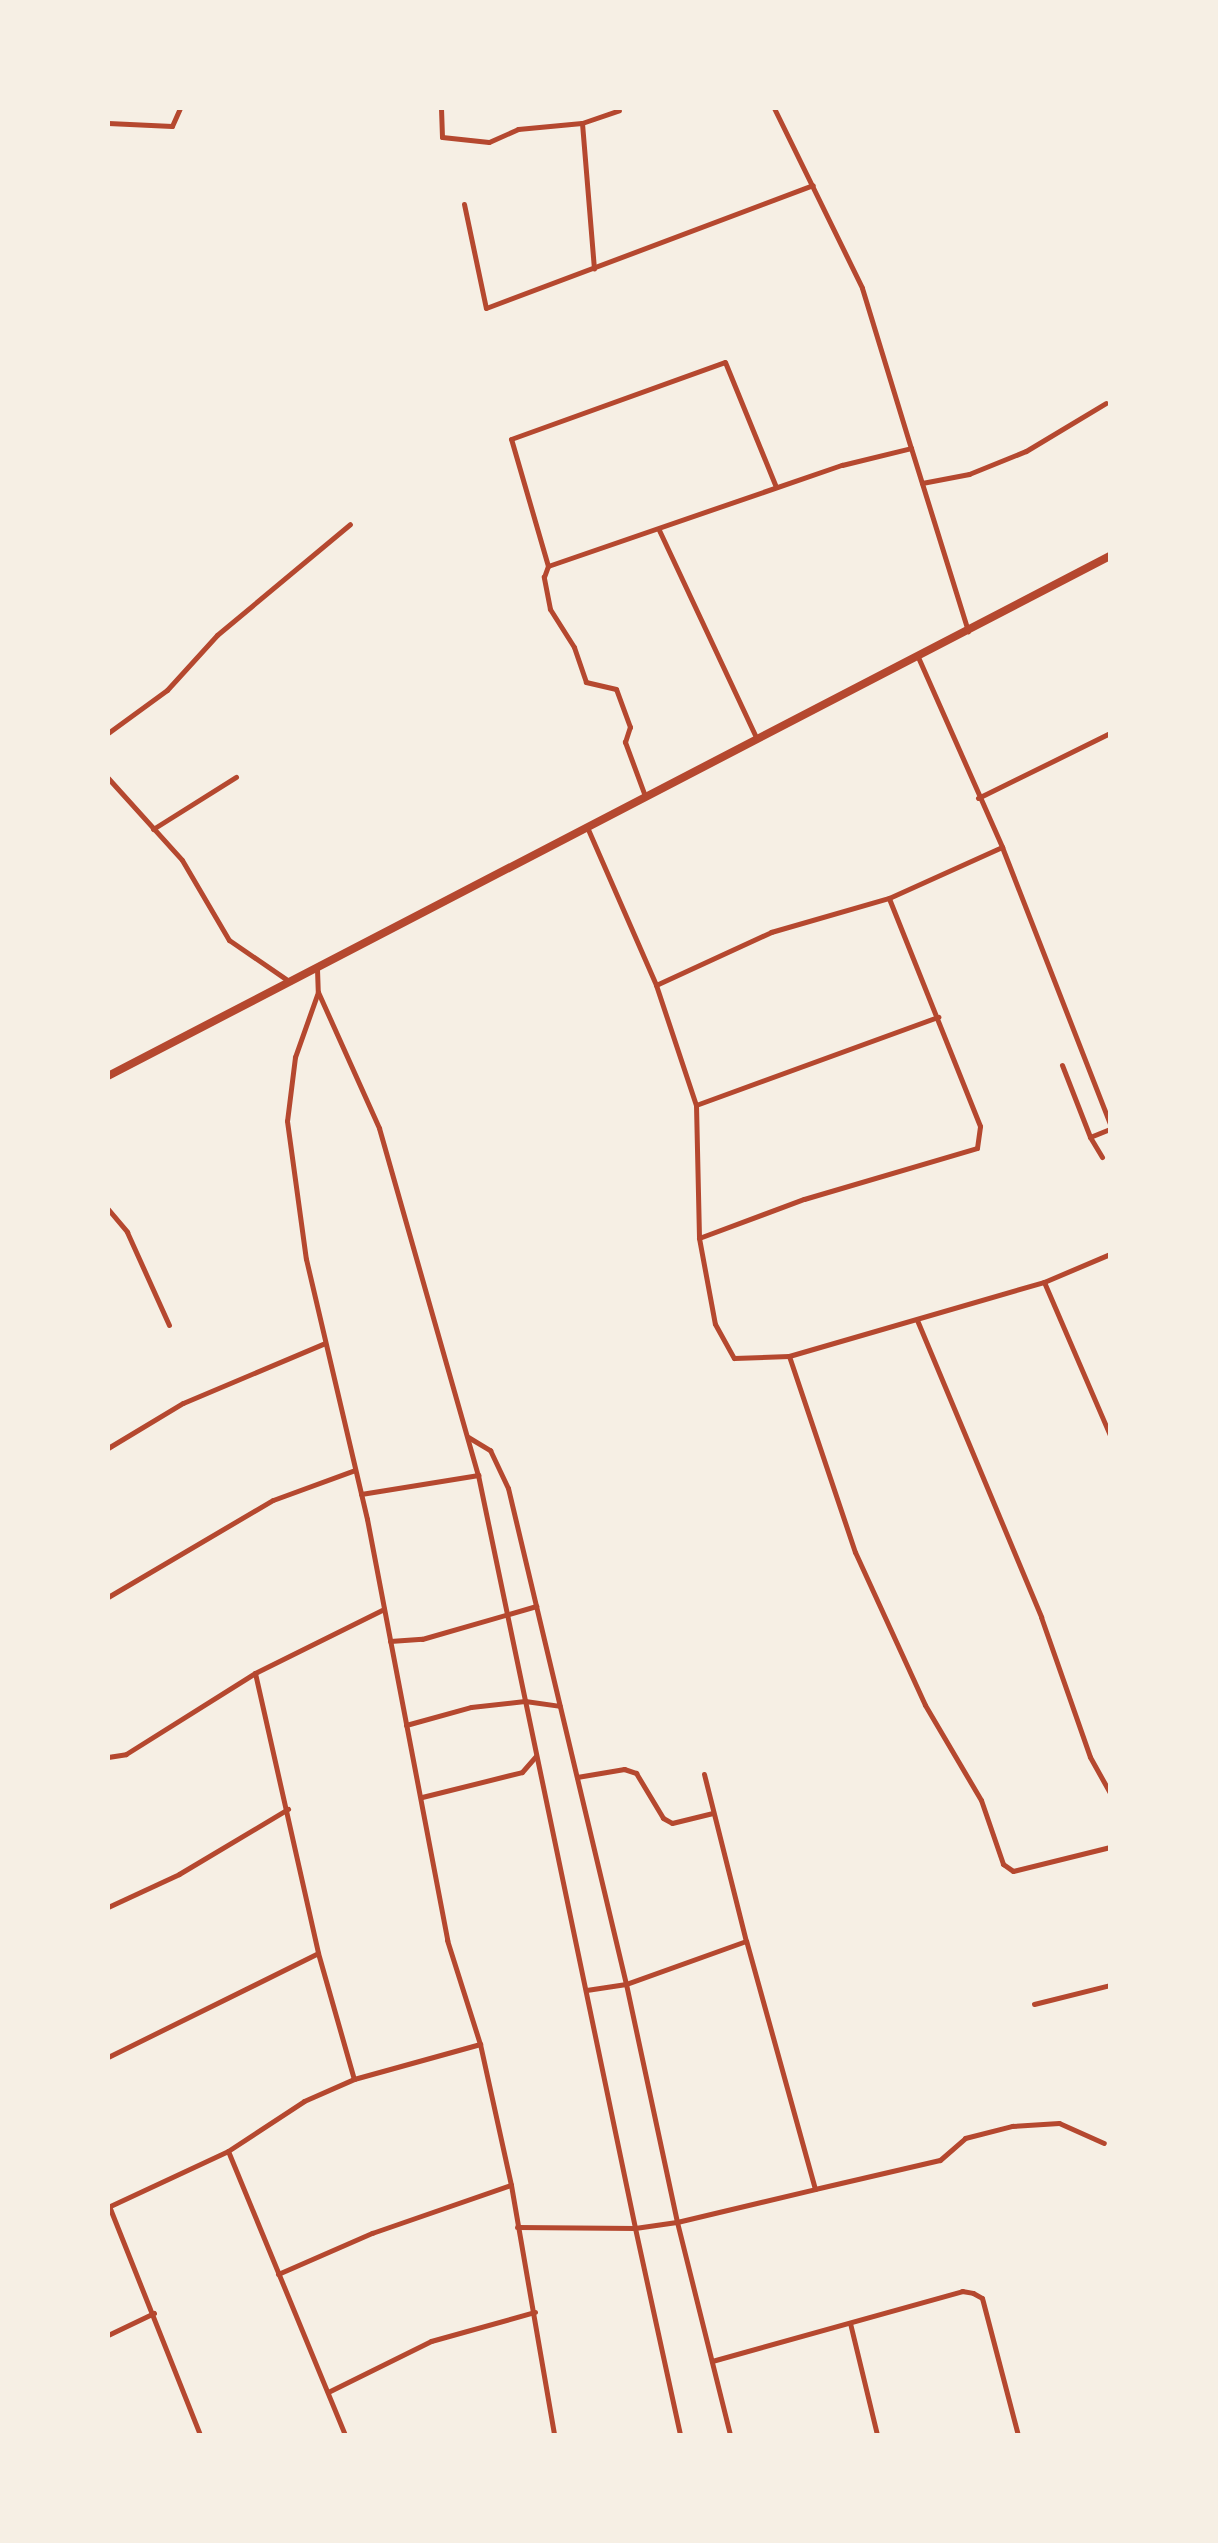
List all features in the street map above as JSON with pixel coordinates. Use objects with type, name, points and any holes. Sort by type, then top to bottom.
[{"type":"main road","points":[[108,1076],[1110,556]]},
{"type":"street","points":[[108,123],[172,126],[180,108]]},
{"type":"street","points":[[441,108],[442,137],[489,142],[518,129],[582,123],[626,108]]},
{"type":"street","points":[[774,108],[862,288],[968,632]]},
{"type":"street","points":[[582,123],[594,269]]},
{"type":"street","points":[[464,204],[486,308],[813,185]]},
{"type":"street","points":[[645,797],[625,742],[630,727],[616,689],[586,682],[574,647],[550,609],[544,577],[548,566],[511,439],[725,362],[776,487]]},
{"type":"street","points":[[922,483],[969,474],[1026,451],[1106,403]]},
{"type":"street","points":[[548,566],[776,487],[911,448]]},
{"type":"street","points":[[108,733],[167,690],[217,635],[350,524]]},
{"type":"street","points":[[659,530],[757,739]]},
{"type":"street","points":[[918,657],[1002,847],[1110,1126],[1090,1137]]},
{"type":"street","points":[[978,798],[1110,733]]},
{"type":"street","points":[[153,829],[236,777]]},
{"type":"street","points":[[108,778],[192,874],[229,940],[291,982]]},
{"type":"street","points":[[587,827],[656,985],[696,1105],[699,1238],[715,1324],[726,1352],[742,1361],[789,1356],[1044,1282],[1110,1254]]},
{"type":"street","points":[[656,985],[771,932],[889,898],[1002,847]]},
{"type":"street","points":[[699,1238],[804,1199],[977,1148],[980,1126],[889,898]]},
{"type":"street","points":[[317,969],[318,992],[379,1128],[478,1475],[680,2435]]},
{"type":"street","points":[[318,992],[295,1057],[287,1121],[306,1259],[361,1494],[422,1797],[447,1940],[480,2044],[511,2185],[554,2435]]},
{"type":"street","points":[[696,1105],[938,1017]]},
{"type":"street","points":[[1062,1065],[1090,1137],[1102,1157]]},
{"type":"street","points":[[108,1209],[127,1232],[169,1325]]},
{"type":"street","points":[[1044,1282],[1110,1435]]},
{"type":"street","points":[[917,1320],[1041,1617],[1090,1757],[1110,1793]]},
{"type":"street","points":[[108,1448],[183,1403],[325,1343]]},
{"type":"street","points":[[789,1356],[855,1552],[925,1705],[981,1800],[1003,1864],[1013,1871],[1110,1847]]},
{"type":"street","points":[[468,1436],[490,1450],[501,1469],[577,1777],[626,1984],[677,2222],[730,2435]]},
{"type":"street","points":[[108,1597],[273,1500],[355,1470]]},
{"type":"street","points":[[361,1494],[478,1475]]},
{"type":"street","points":[[390,1641],[422,1639],[536,1606]]},
{"type":"street","points":[[108,1744],[111,1755],[126,1754],[255,1673],[384,1609]]},
{"type":"street","points":[[255,1673],[318,1953],[354,2079]]},
{"type":"street","points":[[406,1725],[471,1707],[525,1701],[560,1706]]},
{"type":"street","points":[[422,1797],[522,1772],[537,1755]]},
{"type":"street","points":[[577,1777],[624,1769],[636,1773],[663,1818],[672,1823],[713,1813]]},
{"type":"street","points":[[704,1774],[746,1941],[815,2189]]},
{"type":"street","points":[[108,1907],[179,1874],[288,1809]]},
{"type":"street","points":[[586,1990],[626,1984],[746,1941]]},
{"type":"street","points":[[108,2057],[318,1953]]},
{"type":"street","points":[[1034,2004],[1110,1985]]},
{"type":"street","points":[[200,2435],[154,2313],[108,2207],[228,2151],[304,2101],[354,2079],[480,2044]]},
{"type":"street","points":[[517,2227],[635,2228],[677,2222],[940,2160],[965,2138],[1012,2126],[1059,2123],[1104,2143]]},
{"type":"street","points":[[228,2151],[345,2435]]},
{"type":"street","points":[[278,2274],[372,2233],[511,2185]]},
{"type":"street","points":[[712,2361],[962,2291],[982,2298],[1018,2435]]},
{"type":"street","points":[[328,2392],[431,2341],[535,2312]]},
{"type":"street","points":[[108,2335],[154,2313]]},
{"type":"street","points":[[850,2323],[877,2435]]}]
